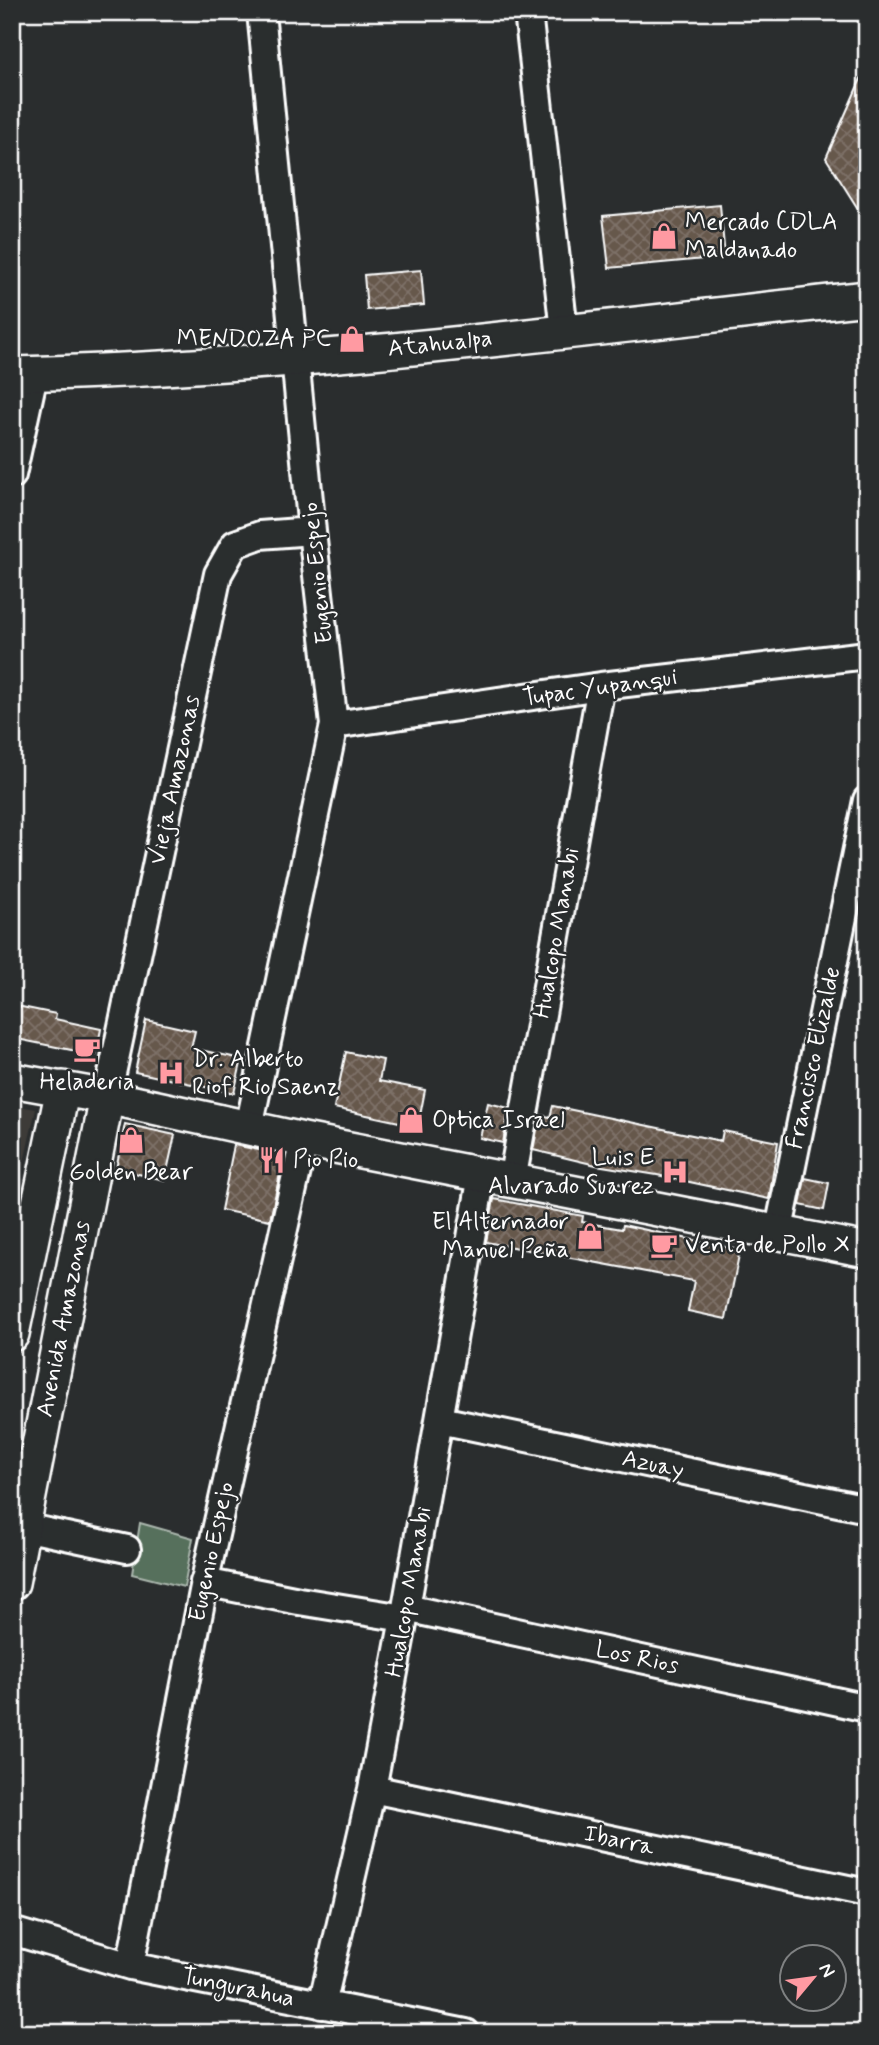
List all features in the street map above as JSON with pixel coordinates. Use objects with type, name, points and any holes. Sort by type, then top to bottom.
[{"type":"street","name":"Eugenio Espejo","points":[[249,1127],[334,725],[261,12]]},
{"type":"street","points":[[528,12],[564,331]]},
{"type":"street","name":"Atahualpa","points":[[23,374],[88,373],[297,359],[867,298]]},
{"type":"street","points":[[12,475],[23,374]]},
{"type":"street","name":"Vieja Amazonas","points":[[107,1097],[218,574],[235,544],[260,536],[313,531]]},
{"type":"street","name":"Tupac Yupanqui","points":[[334,725],[601,686],[867,654]]},
{"type":"street","name":"Hualcopo Manabi","points":[[322,2006],[372,1788],[440,1420],[497,1178],[601,686]]},
{"type":"street","name":"Francisco Elizalde","points":[[778,1234],[867,800]]},
{"type":"street","points":[[12,1080],[867,1250]]},
{"type":"street","name":"Avenida Amazonas","points":[[12,1334],[63,1088]]},
{"type":"street","name":"Avenida Amazonas","points":[[12,1583],[107,1097]]},
{"type":"street","name":"Eugenio Espejo","points":[[130,1966],[204,1582],[304,1140]]},
{"type":"street","name":"Azuay","points":[[440,1420],[867,1509]]},
{"type":"street","points":[[24,1527],[127,1549]]},
{"type":"street","name":"Los Rios","points":[[204,1582],[299,1601],[405,1613],[867,1708]]},
{"type":"street","name":"Ibarra","points":[[372,1788],[867,1893]]},
{"type":"street","name":"Tungurahua","points":[[12,1931],[130,1966],[322,2006],[387,2026],[466,2033]]},
{"type":"shaded area","points":[[12,1105],[36,1109],[12,1215]]},
{"type":"green space","points":[[140,1523],[193,1538],[184,1587],[132,1574]]},
{"type":"building","points":[[867,65],[867,223],[826,158]]},
{"type":"building","name":"Mercado CDLA Maldanado","points":[[720,205],[725,257],[609,268],[603,216]]},
{"type":"building","points":[[421,270],[424,305],[367,310],[364,275]]},
{"type":"building","points":[[12,1005],[56,1014],[55,1019],[101,1029],[96,1055],[12,1038]]},
{"type":"building","points":[[146,1020],[195,1031],[191,1048],[242,1059],[234,1093],[135,1072]]},
{"type":"building","points":[[346,1052],[383,1060],[379,1081],[425,1090],[418,1126],[334,1108]]},
{"type":"building","points":[[488,1103],[509,1108],[503,1143],[480,1138]]},
{"type":"building","points":[[553,1106],[721,1141],[723,1131],[778,1142],[769,1199],[533,1150],[540,1115],[550,1117]]},
{"type":"building","points":[[125,1124],[175,1135],[165,1180],[116,1169]]},
{"type":"building","points":[[234,1145],[284,1155],[270,1220],[221,1210]]},
{"type":"building","points":[[805,1178],[829,1183],[824,1210],[800,1205]]},
{"type":"building","points":[[494,1199],[583,1216],[582,1222],[622,1229],[623,1225],[740,1250],[726,1319],[688,1311],[694,1281],[486,1242]]},
{"type":"place","name":"Mercado CDLA Maldanado","points":[[664,236]]},
{"type":"place","name":"MENDOZA PC","points":[[352,339]]},
{"type":"place","name":"Heladeria","points":[[87,1049]]},
{"type":"place","name":"Dr. Alberto Riof Rio Saenz","points":[[171,1073]]},
{"type":"place","name":"Optica Israel","points":[[411,1120]]},
{"type":"place","name":"Golden Bear","points":[[131,1140]]},
{"type":"place","name":"Pio Pio","points":[[272,1160]]},
{"type":"place","name":"Luis E Alvarado Suarez","points":[[675,1172]]},
{"type":"place","name":"El Alternador Manuel Peña","points":[[590,1236]]},
{"type":"place","name":"Venta de Pollo X","points":[[664,1245]]}]
